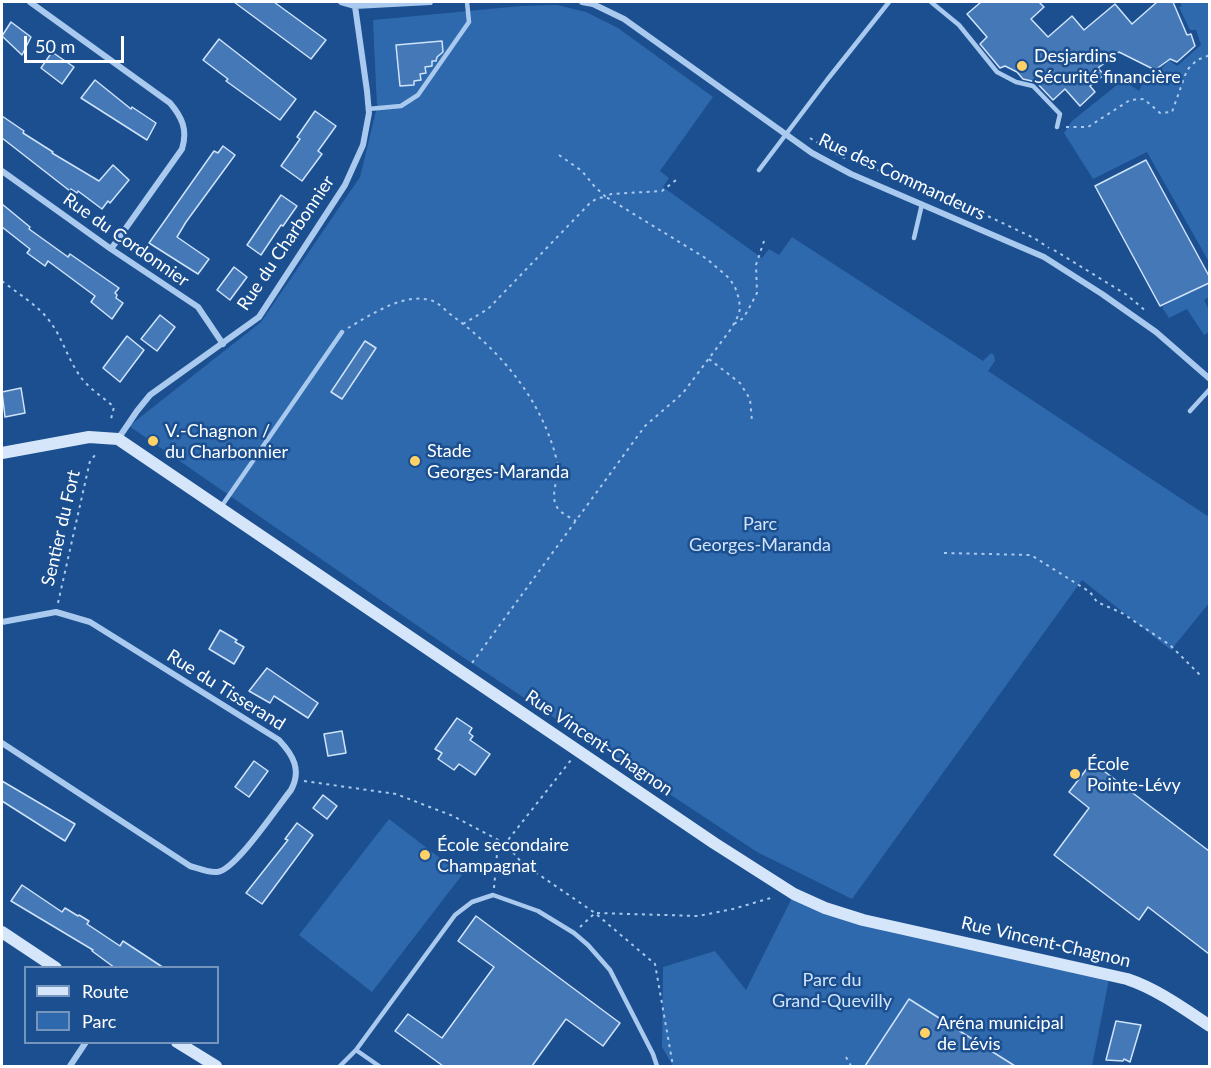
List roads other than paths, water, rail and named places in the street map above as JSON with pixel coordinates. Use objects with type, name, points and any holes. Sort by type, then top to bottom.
[{"type":"street","points":[[30,2],[170,103],[180,114],[184,124],[186,139],[182,149],[111,249]]},
{"type":"street","points":[[341,2],[355,4],[430,2]]},
{"type":"street","name":"Rue des Commandeurs","points":[[582,2],[593,4],[624,20],[812,153],[851,174],[1044,257],[1156,332],[1209,379]]},
{"type":"street","name":"Rue du Charbonnier","points":[[118,439],[150,395],[259,317],[345,185],[363,146],[368,109],[355,4]]},
{"type":"street","name":"Rue du Cordonnier","points":[[2,171],[111,249],[198,307],[223,344]]},
{"type":"street","points":[[2,453],[89,437],[118,439]]},
{"type":"street","name":"Rue Vincent-Chagnon","points":[[118,439],[756,871],[794,894],[825,908],[863,920],[1028,955],[1133,981],[1163,996],[1209,1026]]},
{"type":"street","name":"Rue du Tisserand","points":[[2,622],[56,612],[90,622],[279,740],[291,753],[296,780],[291,790],[240,856],[230,867],[217,873],[189,866],[2,743]]},
{"type":"street","points":[[2,932],[53,966]]},
{"type":"street","points":[[70,1066],[85,1044]]},
{"type":"street","points":[[180,1044],[216,1066]]},
{"type":"lane","points":[[368,109],[401,106],[418,95],[469,22],[467,2]]},
{"type":"lane","points":[[759,170],[890,2]]},
{"type":"lane","points":[[931,2],[959,25],[997,72],[1016,82],[1033,86],[1060,114],[1058,127]]},
{"type":"lane","points":[[914,238],[922,204]]},
{"type":"lane","points":[[221,508],[342,332]]},
{"type":"lane","points":[[1190,411],[1209,389]]},
{"type":"lane","points":[[340,1066],[356,1050],[455,915],[472,902],[493,895],[538,911],[574,933],[588,945],[610,970],[657,1066]]},
{"type":"lane","points":[[356,1050],[379,1066]]},
{"type":"place","name":"Desjardins Sécurité financière","points":[[1022,66]]},
{"type":"place","name":"V.-Chagnon / du Charbonnier","points":[[153,441]]},
{"type":"place","name":"Stade Georges-Maranda","points":[[415,461]]},
{"type":"place","name":"École Pointe-Lévy","points":[[1075,774]]},
{"type":"place","name":"École secondaire Champagnat","points":[[425,855]]},
{"type":"place","name":"Aréna municipal de Lévis","points":[[925,1033]]},
{"type":"park label","name":"Parc Georges-Maranda","points":[[760,534]]},
{"type":"park label","name":"Parc du Grand-Quevilly","points":[[832,990]]}]
